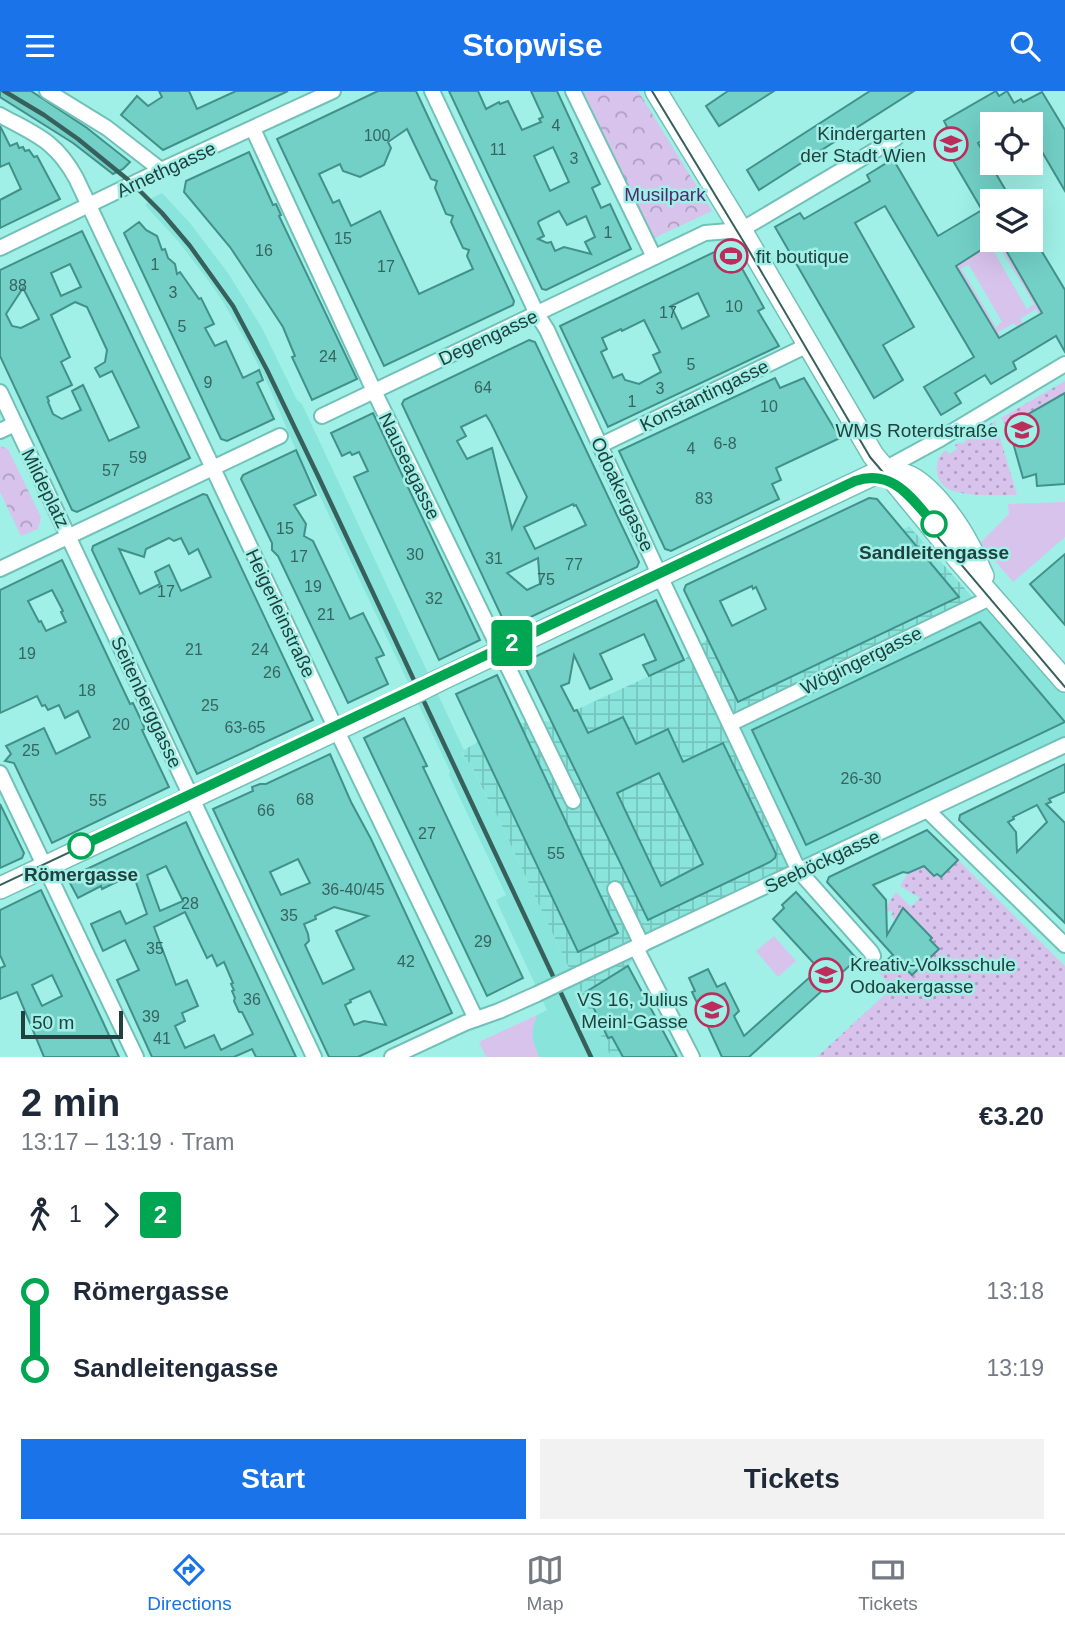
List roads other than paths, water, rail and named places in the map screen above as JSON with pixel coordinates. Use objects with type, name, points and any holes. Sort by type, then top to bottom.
[{"type":"street","points":[[47,91],[107,128],[161,170]]},
{"type":"street","name":"Arnethgasse","points":[[0,248],[333,91]]},
{"type":"street","name":"Odoakergasse","points":[[432,91],[547,330],[799,871],[873,956]]},
{"type":"street","points":[[573,91],[654,257]]},
{"type":"street","points":[[656,91],[883,470],[1065,681]]},
{"type":"street","name":"Heigerleinstraße","points":[[0,115],[45,139],[70,167],[476,1019]]},
{"type":"street","name":"Nauseagasse","points":[[253,129],[374,391],[573,801]]},
{"type":"street","points":[[741,230],[896,138]]},
{"type":"street","name":"Degengasse","points":[[322,416],[705,233],[741,230]]},
{"type":"street","name":"Konstantingasse","points":[[601,445],[808,345]]},
{"type":"street","points":[[0,888],[883,470],[1065,364]]},
{"type":"street","points":[[0,392],[15,424]]},
{"type":"street","name":"Mildeplatz","points":[[0,431],[15,424],[69,537],[0,569]]},
{"type":"street","points":[[69,537],[280,436]]},
{"type":"street","name":"Seitenberggasse","points":[[69,537],[314,1057]]},
{"type":"street","name":"Wögingergasse","points":[[730,724],[992,597]]},
{"type":"street","name":"Seeböckgasse","points":[[476,1019],[639,947],[1065,745]]},
{"type":"street","points":[[0,773],[136,1057]]},
{"type":"street","points":[[928,811],[1065,945]]},
{"type":"street","points":[[615,889],[639,947],[692,1057]]},
{"type":"street","points":[[392,1057],[476,1019]]},
{"type":"tram line","points":[[652,91],[870,457],[1065,687]]},
{"type":"tram line","points":[[0,885],[855,481],[877,478],[898,486],[910,496]]},
{"type":"tram line","name":"2","points":[[81,846],[860,479],[877,478],[896,484],[934,524]]},
{"type":"railway","points":[[4,91],[78,139],[132,183],[190,246],[233,306],[319,478],[591,1057]]},
{"type":"place","name":"Kindergarten der Stadt Wien","points":[[951,144]]},
{"type":"place","name":"fit boutique","points":[[731,256]]},
{"type":"place","name":"WMS Roterdstraße","points":[[1022,430]]},
{"type":"place","name":"Sandleitengasse","points":[[934,524]]},
{"type":"place","name":"Römergasse","points":[[81,846]]},
{"type":"place","name":"Kreativ-Volksschule Odoakergasse","points":[[826,975]]},
{"type":"place","name":"VS 16, Julius Meinl-Gasse","points":[[712,1010]]},
{"type":"park label","name":"Musilpark","points":[[665,194]]}]
